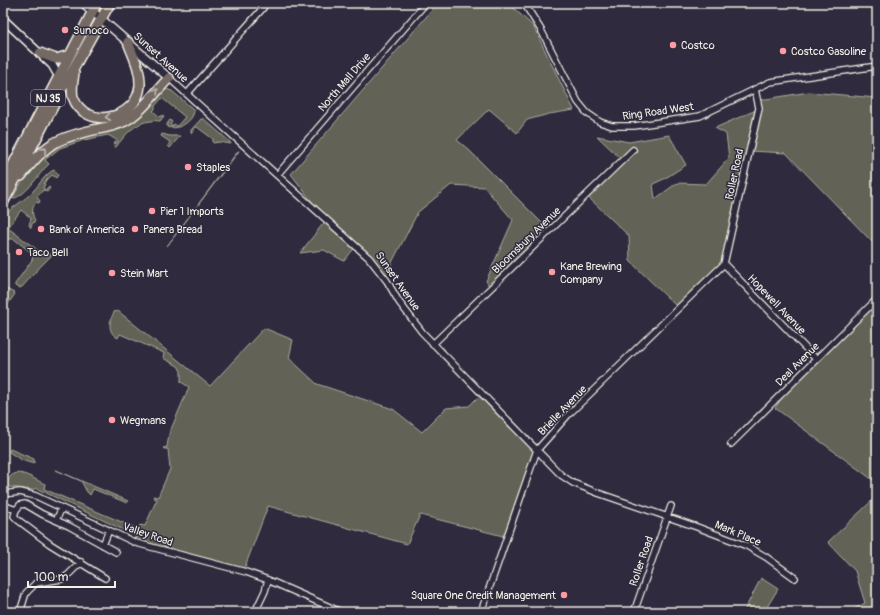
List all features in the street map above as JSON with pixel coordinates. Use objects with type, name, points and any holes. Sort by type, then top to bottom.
[{"type":"main road","name":"NJ 35","points":[[6,187],[24,162],[110,3]]},
{"type":"main road","name":"NJ 35","points":[[3,203],[6,187],[59,77],[95,7]]},
{"type":"main road","points":[[75,68],[72,93],[80,108],[89,114],[99,117],[111,117],[120,114],[127,110],[134,102],[140,86],[138,68],[128,42]]},
{"type":"main road","points":[[40,53],[56,59],[70,55]]},
{"type":"main road","points":[[6,187],[54,142],[124,122],[134,115],[169,78]]},
{"type":"street","name":"Sunset Avenue","points":[[83,3],[95,7],[102,18],[128,42],[369,258],[387,281],[406,312],[433,344],[561,475],[573,483],[667,517]]},
{"type":"street","name":"North Mall Drive","points":[[277,175],[426,3]]},
{"type":"street","name":"Ring Road West","points":[[524,3],[541,30],[578,102],[587,113],[600,122],[612,126],[634,126],[700,116],[770,82],[877,66]]},
{"type":"street","points":[[187,94],[263,8]]},
{"type":"street","points":[[3,19],[52,65],[59,77]]},
{"type":"street","name":"Roller Road","points":[[724,264],[759,108],[755,89]]},
{"type":"street","name":"Bloomsbury Avenue","points":[[433,344],[632,150]]},
{"type":"street","name":"Hopewell Avenue","points":[[724,264],[816,359]]},
{"type":"street","name":"Brielle Avenue","points":[[481,612],[537,450],[568,415],[724,264]]},
{"type":"street","name":"Deal Avenue","points":[[731,444],[877,299]]},
{"type":"street","name":"Valley Road","points":[[3,494],[20,492],[28,494],[62,508],[136,543],[246,572],[341,612]]},
{"type":"street","points":[[106,578],[50,544],[18,520],[14,516],[16,510],[20,505],[25,504],[116,552]]},
{"type":"street","points":[[3,505],[16,510]]},
{"type":"street","name":"Roller Road","points":[[634,612],[671,506]]},
{"type":"street","points":[[56,520],[62,508]]},
{"type":"street","name":"Mark Place","points":[[667,517],[747,546],[766,557],[794,578]]},
{"type":"street","points":[[103,545],[109,530]]},
{"type":"street","points":[[20,612],[26,594],[36,583],[62,579],[81,562]]},
{"type":"street","points":[[255,612],[265,591],[268,580]]},
{"type":"green space","points":[[438,3],[508,3],[533,26],[574,110],[549,114],[527,120],[517,133],[489,109],[457,140],[469,150],[550,231],[491,289],[486,281],[513,220],[484,187],[451,185],[418,212],[384,278],[356,246],[344,261],[324,250],[300,253],[326,220],[291,174]]},
{"type":"green space","points":[[166,89],[172,91],[194,110],[191,118],[185,124],[176,128],[167,127],[170,120],[172,122],[170,125],[172,127],[174,124],[177,126],[185,117],[162,98],[155,106],[153,111],[160,117],[163,115],[164,116],[160,121],[145,122],[140,124],[131,130],[116,147],[114,147],[115,142],[117,143],[118,141],[108,135],[84,140],[60,148],[45,160],[49,164],[28,189],[18,197],[12,199],[28,171],[49,150],[70,140],[118,129]]},
{"type":"green space","points":[[809,92],[877,98],[877,247],[786,153],[750,151],[725,258],[678,308],[630,261],[629,236],[586,195],[623,161],[597,136],[629,142],[669,135],[686,165],[653,184],[655,199],[677,183],[706,184],[729,158],[726,134],[715,128],[756,110],[760,100]]},
{"type":"green space","points":[[201,119],[204,119],[231,144],[219,142],[213,143],[213,139],[197,127],[194,128],[194,131],[191,133],[191,130]]},
{"type":"green space","points":[[162,134],[180,136],[170,148],[168,146],[170,142],[161,136]]},
{"type":"green space","points":[[238,151],[239,151],[167,246]]},
{"type":"green space","points":[[54,170],[58,175],[56,178],[52,175],[44,183],[43,188],[46,190],[49,187],[50,188],[47,192],[43,190],[37,197],[40,201],[39,203],[36,202],[33,207],[35,221],[31,228],[29,225],[31,218],[21,210],[8,228],[47,257],[50,254],[52,255],[22,287],[19,288],[15,286],[15,284],[32,260],[33,254],[14,239],[3,239],[3,217],[27,197],[45,177]]},
{"type":"green space","points":[[3,287],[15,294],[3,311],[4,290]]},
{"type":"green space","points":[[877,297],[877,483],[775,408],[781,399]]},
{"type":"green space","points":[[118,311],[210,386],[264,328],[293,340],[289,358],[317,384],[393,409],[422,432],[446,408],[469,406],[481,394],[535,448],[507,537],[420,515],[407,544],[268,506],[243,572],[125,539],[136,538],[136,536],[36,488],[33,490],[9,487],[7,483],[10,477],[18,473],[24,474],[45,484],[44,489],[138,529],[140,525],[145,526],[157,499],[153,496],[158,497],[170,469],[168,449],[163,448],[167,447],[169,434],[189,387],[181,382],[181,371],[178,366],[163,358],[164,353],[120,334],[118,338],[114,336],[110,323],[114,312]]},
{"type":"green space","points":[[10,449],[34,459],[34,464],[21,460],[9,452]]},
{"type":"green space","points":[[56,470],[128,501],[127,503],[93,489],[90,495],[81,481]]},
{"type":"green space","points":[[877,496],[877,612],[849,612],[865,603],[855,571],[828,542]]},
{"type":"green space","points":[[761,578],[778,589],[764,612],[742,612],[745,609]]},
{"type":"place","name":"Sunoco","points":[[65,30]]},
{"type":"place","name":"Costco","points":[[673,45]]},
{"type":"place","name":"Costco Gasoline","points":[[783,51]]},
{"type":"place","name":"Staples","points":[[188,167]]},
{"type":"place","name":"Pier 1 Imports","points":[[152,211]]},
{"type":"place","name":"Bank of America","points":[[41,229]]},
{"type":"place","name":"Panera Bread","points":[[135,229]]},
{"type":"place","name":"Taco Bell","points":[[19,252]]},
{"type":"place","name":"Kane Brewing Company","points":[[552,272]]},
{"type":"place","name":"Stein Mart","points":[[112,273]]},
{"type":"place","name":"Wegmans","points":[[112,420]]},
{"type":"place","name":"Square One Credit Management","points":[[564,595]]}]
